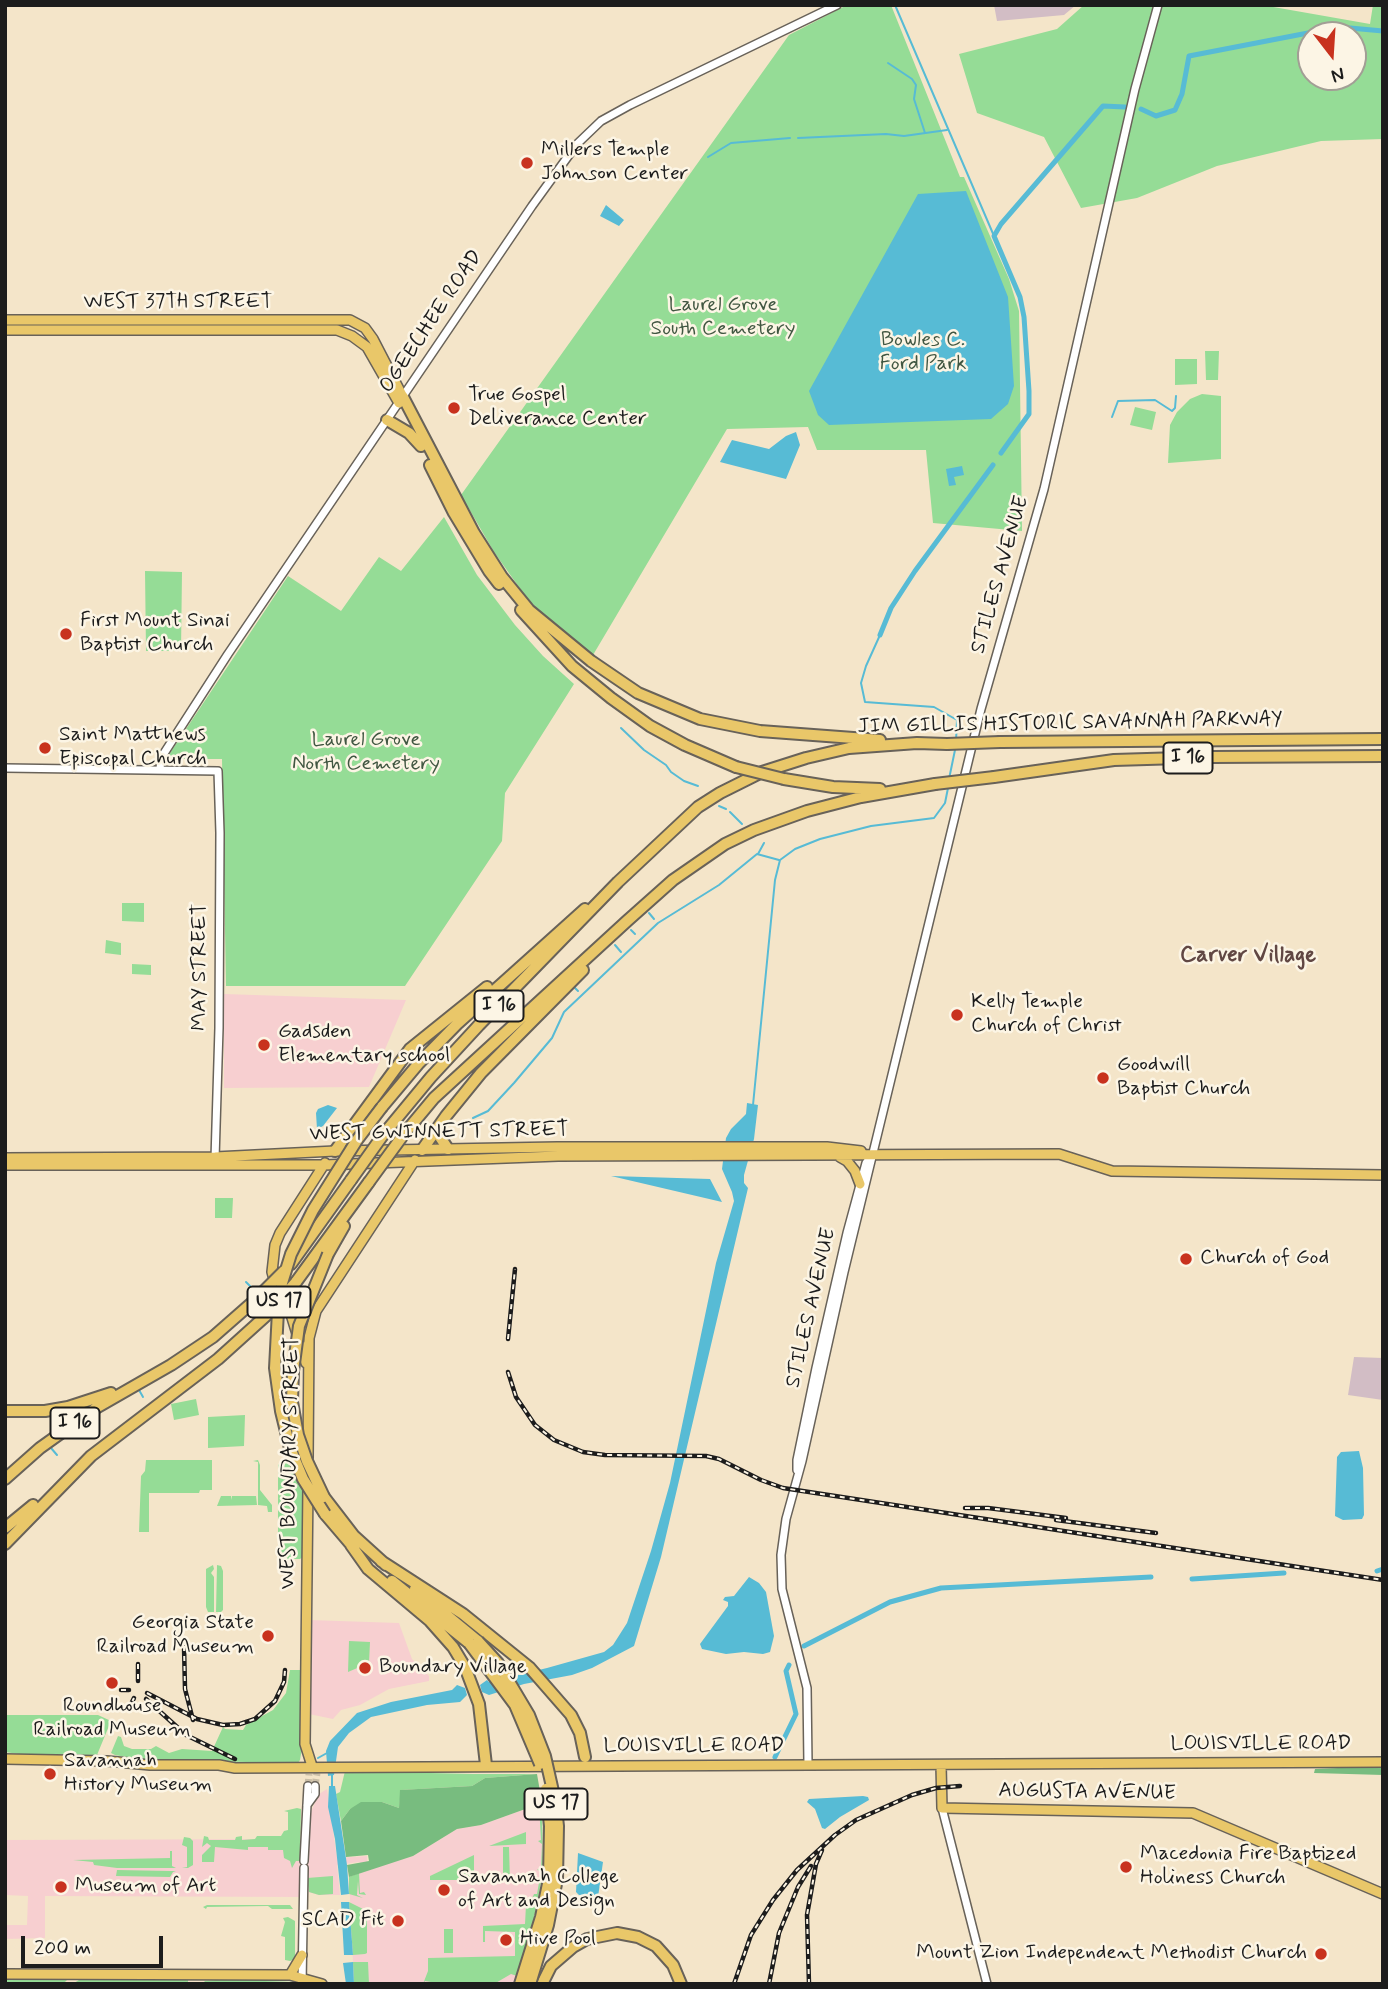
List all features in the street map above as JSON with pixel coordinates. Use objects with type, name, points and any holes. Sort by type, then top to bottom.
[{"type":"highway","points":[[401,400],[454,513],[489,571],[572,666],[611,698],[650,726],[736,767],[833,787],[901,790]]},
{"type":"highway","points":[[401,400],[474,533],[502,578],[529,610],[612,676],[638,693],[674,709],[727,726],[917,743]]},
{"type":"highway","points":[[387,420],[409,433],[421,446]]},
{"type":"highway","name":"JIM GILLIS HISTORIC SAVANNAH PARKWAY","points":[[137,1384],[213,1337],[254,1301],[290,1264],[383,1135],[430,1077],[618,882],[698,807],[720,793],[762,772],[849,748],[917,743],[1383,739]]},
{"type":"highway","name":"JIM GILLIS HISTORIC SAVANNAH PARKWAY","points":[[77,1470],[140,1417],[228,1351],[269,1313],[296,1282],[404,1134],[434,1098],[673,880],[725,844],[754,830],[840,802],[936,784],[1114,760],[1383,756]]},
{"type":"highway","name":"US 17","points":[[520,1984],[541,1917],[549,1879],[548,1800],[540,1765],[523,1719],[473,1642],[365,1560],[325,1514],[303,1479],[290,1448],[281,1411],[275,1368],[278,1311],[282,1283],[291,1254],[313,1210],[357,1140],[382,1107],[435,1046],[527,960],[618,882]]},
{"type":"highway","points":[[422,1150],[481,1073],[608,945],[627,921]]},
{"type":"highway","points":[[335,1151],[410,1049],[451,1014],[527,960]]},
{"type":"highway","points":[[440,1125],[440,1137],[448,1149]]},
{"type":"highway","name":"US 17","points":[[367,1184],[328,1254],[299,1326],[292,1402],[298,1435],[324,1497],[354,1536],[498,1663],[529,1715],[545,1756],[555,1800],[558,1851],[557,1879],[548,1925],[530,1984]]},
{"type":"highway","points":[[5,1411],[68,1407],[137,1384]]},
{"type":"highway","name":"I 16","points":[[5,1479],[85,1416],[137,1384]]},
{"type":"highway","points":[[5,1528],[77,1470]]},
{"type":"highway","name":"I 16","points":[[5,1544],[77,1470]]},
{"type":"highway","points":[[351,1545],[368,1569],[430,1621],[453,1647],[465,1667],[479,1704],[486,1765]]},
{"type":"highway","points":[[381,1561],[443,1600],[530,1668],[571,1715],[580,1733],[585,1757]]},
{"type":"highway","points":[[542,1984],[551,1966],[562,1955],[587,1939],[604,1934],[628,1934],[656,1946],[673,1965],[681,1984]]},
{"type":"main road","name":"WEST 37TH STREET","points":[[5,320],[350,320],[365,328],[373,339],[401,400]]},
{"type":"main road","name":"WEST 37TH STREET","points":[[5,330],[337,330],[352,336],[367,347],[401,400]]},
{"type":"main road","name":"WEST GWINNETT STREET","points":[[765,1152],[840,1148],[873,1154]]},
{"type":"main road","name":"WEST GWINNETT STREET","points":[[5,1165],[215,1161],[335,1151],[448,1149],[713,1151],[839,1156],[1059,1154],[1112,1171],[1383,1175]]},
{"type":"main road","name":"WEST BOUNDARY STREET","points":[[312,1771],[305,1744],[309,1332],[316,1311],[422,1150]]},
{"type":"main road","points":[[308,1368],[289,1308],[277,1290],[272,1272],[275,1245],[280,1233],[335,1151]]},
{"type":"main road","name":"WEST GWINNETT STREET","points":[[5,1158],[324,1165],[713,1151]]},
{"type":"main road","points":[[839,1156],[855,1171],[860,1184]]},
{"type":"main road","points":[[306,1165],[314,1174],[313,1184]]},
{"type":"main road","points":[[289,1308],[302,1314],[316,1311]]},
{"type":"main road","name":"LOUISVILLE ROAD","points":[[5,1759],[219,1765],[312,1771],[332,1766],[1383,1762]]},
{"type":"main road","points":[[941,1765],[942,1808]]},
{"type":"main road","name":"AUGUSTA AVENUE","points":[[942,1808],[1193,1813],[1383,1894]]},
{"type":"main road","points":[[290,1975],[302,1955]]},
{"type":"main road","points":[[5,1974],[290,1975],[323,1984]]},
{"type":"main road","points":[[70,1984],[78,1975]]},
{"type":"street","name":"OGEECHEE ROAD","points":[[160,769],[161,758],[180,727],[532,206],[577,144],[600,121],[837,5]]},
{"type":"street","name":"STILES AVENUE","points":[[808,1764],[807,1688],[786,1610],[781,1572],[783,1537],[981,709],[1041,500],[1135,89],[1157,5]]},
{"type":"street","points":[[5,768],[160,769]]},
{"type":"street","name":"MAY STREET","points":[[160,769],[218,771],[219,1028],[215,1161]]},
{"type":"street","name":"STILES AVENUE","points":[[797,1474],[797,1460],[821,1346],[860,1184],[866,1163],[873,1154]]},
{"type":"street","points":[[302,1980],[304,1821],[312,1786]]},
{"type":"street","points":[[942,1808],[987,1984]]},
{"type":"shaded area","points":[[994,5],[1076,5],[1064,15],[997,21]]},
{"type":"shaded area","name":"Gadsden Elementary school","points":[[224,994],[406,1000],[369,1087],[224,1088]]},
{"type":"shaded area","points":[[1354,1357],[1383,1358],[1383,1400],[1348,1395]]},
{"type":"shaded area","name":"Boundary Village","points":[[309,1620],[399,1623],[412,1659],[429,1676],[429,1681],[389,1689],[360,1705],[341,1710],[333,1719],[309,1714]]},
{"type":"shaded area","points":[[327,1789],[337,1858],[367,1856],[367,1861],[377,1867],[413,1856],[457,1829],[481,1825],[542,1803],[543,1872],[532,1928],[514,1984],[354,1984],[349,1877],[372,1869],[359,1862],[337,1865],[340,1895],[308,1892],[307,1867],[299,1869],[300,1897],[45,1896],[45,1938],[5,1939],[5,1925],[27,1925],[28,1896],[5,1895],[5,1840],[298,1839],[298,1861],[307,1861],[309,1816],[319,1794]]},
{"type":"green space","name":"Laurel Grove South Cemetery","points":[[847,5],[891,5],[960,177],[964,177],[1009,279],[1019,311],[1022,531],[933,523],[926,450],[817,450],[808,427],[727,429],[593,655],[554,626],[526,597],[494,552],[461,495],[789,35]]},
{"type":"green space","points":[[1084,5],[1262,5],[1353,21],[1297,21],[1297,91],[1367,91],[1367,23],[1370,24],[1373,5],[1383,5],[1383,139],[1321,141],[1217,166],[1137,198],[1081,208],[1044,137],[977,113],[959,54],[1057,29]]},
{"type":"green space","points":[[1205,351],[1219,351],[1218,380],[1206,380]]},
{"type":"green space","points":[[1175,359],[1197,359],[1197,384],[1175,385]]},
{"type":"green space","points":[[1202,394],[1221,396],[1221,459],[1168,463],[1170,425],[1177,412],[1190,399]]},
{"type":"green space","points":[[1135,407],[1156,412],[1152,430],[1130,425]]},
{"type":"green space","name":"Laurel Grove North Cemetery","points":[[444,517],[477,575],[515,625],[543,656],[574,684],[505,793],[502,841],[405,986],[226,986],[222,759],[166,759],[288,576],[341,611],[379,557],[401,571]]},
{"type":"green space","points":[[145,571],[182,572],[181,651],[146,651]]},
{"type":"green space","points":[[122,903],[144,903],[144,922],[122,921]]},
{"type":"green space","points":[[106,940],[121,943],[121,955],[105,953]]},
{"type":"green space","points":[[132,964],[151,965],[151,975],[132,974]]},
{"type":"green space","points":[[215,1198],[233,1198],[232,1218],[215,1218]]},
{"type":"green space","points":[[196,1399],[199,1415],[174,1420],[171,1404]]},
{"type":"green space","points":[[245,1415],[244,1446],[208,1448],[208,1417]]},
{"type":"green space","points":[[146,1460],[212,1460],[212,1490],[200,1490],[199,1493],[149,1493],[149,1532],[139,1532],[141,1476],[145,1471]]},
{"type":"green space","points":[[258,1460],[260,1490],[272,1505],[272,1512],[268,1512],[267,1506],[258,1505],[258,1462],[253,1461]]},
{"type":"green space","points":[[290,1460],[305,1494],[304,1556],[300,1559],[282,1559],[278,1554],[278,1465]]},
{"type":"green space","points":[[221,1496],[231,1496],[231,1500],[232,1496],[256,1496],[257,1505],[217,1506]]},
{"type":"green space","points":[[213,1565],[211,1573],[214,1577],[214,1612],[208,1612],[206,1569]]},
{"type":"green space","points":[[217,1565],[221,1566],[223,1571],[221,1612],[216,1612]]},
{"type":"green space","points":[[349,1641],[370,1642],[369,1663],[348,1672]]},
{"type":"green space","points":[[290,1670],[301,1670],[302,1748],[298,1763],[142,1760],[111,1753],[118,1736],[124,1746],[132,1749],[151,1749],[156,1746],[169,1753],[182,1749],[212,1751],[223,1727],[243,1730],[246,1725],[273,1710],[286,1693]]},
{"type":"green space","points":[[5,1715],[98,1715],[111,1721],[97,1755],[19,1754],[5,1752]]},
{"type":"green space","points":[[1383,1766],[1383,1775],[1314,1773],[1315,1769]]},
{"type":"green space","points":[[345,1771],[537,1774],[485,1778],[472,1786],[401,1790],[399,1808],[382,1802],[350,1809],[341,1821],[336,1794],[340,1792]]},
{"type":"green space","points":[[537,1774],[542,1803],[481,1825],[457,1829],[413,1856],[349,1877],[347,1865],[369,1861],[368,1855],[346,1857],[341,1821],[350,1809],[361,1802],[382,1802],[399,1808],[400,1790],[472,1786],[485,1778]]},
{"type":"green space","points":[[542,1803],[543,1872],[532,1928],[517,1976],[511,1974],[494,1984],[443,1984],[425,1981],[423,1984],[428,1971],[428,1958],[515,1956],[515,1932],[485,1931],[483,1942],[483,1926],[525,1924],[526,1905],[534,1894],[537,1894],[541,1871],[537,1870],[541,1867],[542,1844],[538,1841],[541,1840],[539,1804]]},
{"type":"green space","points":[[301,1809],[300,1861],[296,1861],[292,1868],[290,1861],[284,1858],[283,1850],[268,1850],[268,1847],[248,1847],[248,1850],[215,1847],[214,1862],[202,1862],[202,1855],[211,1846],[207,1843],[202,1847],[204,1836],[209,1840],[235,1840],[236,1837],[242,1836],[242,1840],[255,1839],[257,1836],[281,1836],[288,1830],[288,1812],[284,1811]]},
{"type":"green space","points":[[526,1832],[526,1844],[489,1846]]},
{"type":"green space","points":[[184,1837],[193,1841],[193,1865],[188,1868],[182,1868],[187,1867],[187,1847],[182,1845]]},
{"type":"green space","points":[[503,1847],[509,1847],[510,1882],[503,1882]]},
{"type":"green space","points":[[170,1851],[172,1866],[176,1868],[117,1868],[73,1860],[170,1858]]},
{"type":"green space","points":[[474,1855],[474,1880],[430,1880],[430,1876]]},
{"type":"green space","points":[[117,1870],[176,1871],[170,1877],[116,1876]]},
{"type":"green space","points":[[359,1873],[360,1893],[364,1892],[366,1895],[359,1894],[358,1881],[357,1895],[363,1898],[349,1894],[349,1877]]},
{"type":"green space","points":[[333,1876],[333,1894],[319,1895],[309,1892],[307,1878]]},
{"type":"green space","points":[[349,1902],[367,1911],[365,1954],[353,1955]]},
{"type":"green space","points":[[290,1905],[293,1909],[272,1909],[268,1906],[203,1907]]},
{"type":"green space","points":[[288,1917],[295,1921],[295,1959],[290,1961],[285,1960],[285,1937],[281,1936],[285,1922],[283,1918]]},
{"type":"green space","points":[[444,1929],[453,1929],[453,1953],[444,1953]]},
{"type":"green space","points":[[353,1962],[368,1962],[369,1984],[354,1984]]},
{"type":"green space","points":[[64,1977],[67,1980],[63,1984],[5,1984],[5,1980]]},
{"type":"green space","points":[[121,1977],[188,1978],[188,1982],[74,1983],[79,1980]]},
{"type":"green space","points":[[293,1978],[297,1981],[202,1984],[205,1981]]},
{"type":"water","name":"Bowles C. Ford Park","points":[[966,191],[1008,297],[1014,386],[1008,404],[991,419],[829,425],[818,415],[809,391],[918,194]]},
{"type":"water","points":[[606,205],[624,220],[619,226],[600,216]]},
{"type":"water","points":[[796,432],[800,445],[786,479],[720,462],[732,440],[769,449]]},
{"type":"water","points":[[962,466],[964,475],[954,477],[956,485],[949,486],[946,469]]},
{"type":"water","points":[[747,1103],[758,1105],[754,1139],[744,1175],[744,1183],[748,1188],[661,1557],[634,1646],[592,1668],[572,1675],[524,1684],[489,1695],[482,1692],[480,1685],[487,1680],[489,1682],[604,1652],[613,1645],[627,1623],[670,1483],[716,1263],[734,1201],[722,1169],[726,1138],[746,1114]]},
{"type":"water","points":[[328,1105],[337,1108],[323,1126],[317,1129],[316,1113],[318,1109]]},
{"type":"water","points":[[611,1176],[710,1179],[722,1202]]},
{"type":"water","points":[[1359,1451],[1363,1468],[1364,1515],[1362,1519],[1343,1520],[1335,1516],[1337,1457],[1341,1452]]},
{"type":"water","points":[[749,1577],[759,1583],[766,1592],[774,1636],[770,1652],[726,1654],[702,1649],[700,1644],[728,1606],[728,1602],[723,1600],[725,1597],[734,1596]]},
{"type":"water","points":[[457,1685],[465,1688],[467,1695],[460,1702],[427,1705],[371,1717],[349,1733],[338,1747],[334,1775],[328,1776],[326,1751],[330,1741],[357,1713],[391,1702],[452,1690]]},
{"type":"water","points":[[329,1786],[335,1786],[349,1894],[341,1895],[335,1839],[328,1807]]},
{"type":"water","points":[[863,1796],[869,1800],[825,1829],[822,1828],[815,1809],[807,1802],[809,1799]]},
{"type":"water","points":[[578,1853],[603,1862],[598,1897],[579,1895],[576,1892]]},
{"type":"water","points":[[341,1902],[349,1902],[353,1955],[344,1955]]},
{"type":"water","points":[[353,1962],[354,1984],[346,1984],[343,1963]]},
{"type":"waterway","points":[[895,5],[994,236]]},
{"type":"waterway","points":[[1141,109],[1156,116],[1175,110],[1182,94],[1189,56],[1339,27],[1383,31]]},
{"type":"waterway","points":[[888,63],[912,79],[916,85],[914,99],[925,133]]},
{"type":"waterway","points":[[1001,453],[1029,414],[1029,391],[1020,297],[994,236],[1001,224],[1103,106],[1125,107]]},
{"type":"waterway","points":[[798,138],[886,134],[904,136],[947,130]]},
{"type":"waterway","points":[[708,157],[731,143],[790,138]]},
{"type":"waterway","points":[[1112,417],[1118,401],[1155,400],[1172,411],[1175,408],[1176,396]]},
{"type":"waterway","points":[[880,635],[891,608],[915,571],[993,465]]},
{"type":"waterway","points":[[880,635],[861,683],[865,702],[934,707],[957,720],[956,741]]},
{"type":"waterway","points":[[621,728],[671,772],[698,786]]},
{"type":"waterway","points":[[949,779],[955,750]]},
{"type":"waterway","points":[[753,1105],[775,880],[780,860],[795,849],[820,839],[871,826],[934,818],[945,803],[948,788]]},
{"type":"waterway","points":[[719,806],[726,809]]},
{"type":"waterway","points":[[730,812],[742,824]]},
{"type":"waterway","points":[[758,854],[764,843]]},
{"type":"waterway","points":[[473,1118],[488,1111],[514,1083],[552,1038],[564,1012],[658,923],[719,885],[757,854],[779,860]]},
{"type":"waterway","points":[[649,913],[654,919]]},
{"type":"waterway","points":[[631,930],[635,934]]},
{"type":"waterway","points":[[615,945],[621,952]]},
{"type":"waterway","points":[[573,986],[578,991]]},
{"type":"waterway","points":[[246,1282],[256,1292]]},
{"type":"waterway","points":[[139,1390],[143,1397]]},
{"type":"waterway","points":[[51,1448],[57,1455]]},
{"type":"waterway","points":[[1377,1571],[1383,1569]]},
{"type":"waterway","points":[[1192,1579],[1284,1573]]},
{"type":"waterway","points":[[804,1646],[890,1602],[941,1588],[1151,1577]]},
{"type":"waterway","points":[[775,1757],[796,1714],[786,1671],[789,1665]]},
{"type":"waterway","points":[[318,1758],[327,1753]]},
{"type":"waterway","points":[[332,1774],[332,1786]]},
{"type":"tunnel","points":[[315,1786],[317,1773]]},
{"type":"tunnel","points":[[308,1786],[309,1774]]},
{"type":"railway","points":[[508,1339],[515,1269]]},
{"type":"railway","points":[[508,1372],[516,1397],[535,1425],[554,1440],[583,1452],[605,1455],[706,1456],[719,1459],[783,1488],[1383,1580]]},
{"type":"railway","points":[[965,1508],[988,1508],[1066,1518]]},
{"type":"railway","points":[[1056,1520],[1156,1533]]},
{"type":"railway","points":[[184,1646],[185,1689],[193,1720]]},
{"type":"railway","points":[[138,1664],[138,1681]]},
{"type":"railway","points":[[147,1693],[197,1719],[223,1725],[240,1724],[255,1719],[275,1701],[284,1682],[285,1670]]},
{"type":"railway","points":[[121,1690],[129,1690]]},
{"type":"railway","points":[[128,1710],[134,1698]]},
{"type":"railway","points":[[146,1699],[186,1735],[235,1759]]},
{"type":"railway","points":[[734,1984],[751,1935],[773,1900],[797,1870],[835,1835],[856,1820],[912,1795],[936,1788],[960,1786]]},
{"type":"railway","points":[[809,1984],[807,1915],[816,1864],[822,1850]]},
{"type":"railway","points":[[769,1984],[779,1933],[798,1887],[811,1866]]},
{"type":"place","name":"Millers Temple Johnson Center","points":[[527,163]]},
{"type":"place","name":"True Gospel Deliverance Center","points":[[454,408]]},
{"type":"place","name":"First Mount Sinai Baptist Church","points":[[66,634]]},
{"type":"place","name":"Saint Matthews Episcopal Church","points":[[45,748]]},
{"type":"place","name":"Kelly Temple Church of Christ","points":[[957,1015]]},
{"type":"place","name":"Gadsden Elementary school","points":[[264,1045]]},
{"type":"place","name":"Goodwill Baptist Church","points":[[1103,1078]]},
{"type":"place","name":"Church of God","points":[[1186,1259]]},
{"type":"place","name":"Georgia State Railroad Museum","points":[[268,1636]]},
{"type":"place","name":"Boundary Village","points":[[365,1668]]},
{"type":"place","name":"Roundhouse Railroad Museum","points":[[112,1683]]},
{"type":"place","name":"Savannah History Museum","points":[[50,1774]]},
{"type":"place","name":"Macedonia Fire Baptized Holiness Church","points":[[1126,1867]]},
{"type":"place","name":"Museum of Art","points":[[61,1887]]},
{"type":"place","name":"Savannah College of Art and Design","points":[[444,1890]]},
{"type":"place","name":"SCAD Fit","points":[[398,1921]]},
{"type":"place","name":"Hive Pool","points":[[506,1940]]},
{"type":"place","name":"Mount Zion Independent Methodist Church","points":[[1321,1954]]},
{"type":"district","name":"Carver Village","points":[[1248,956]]}]
